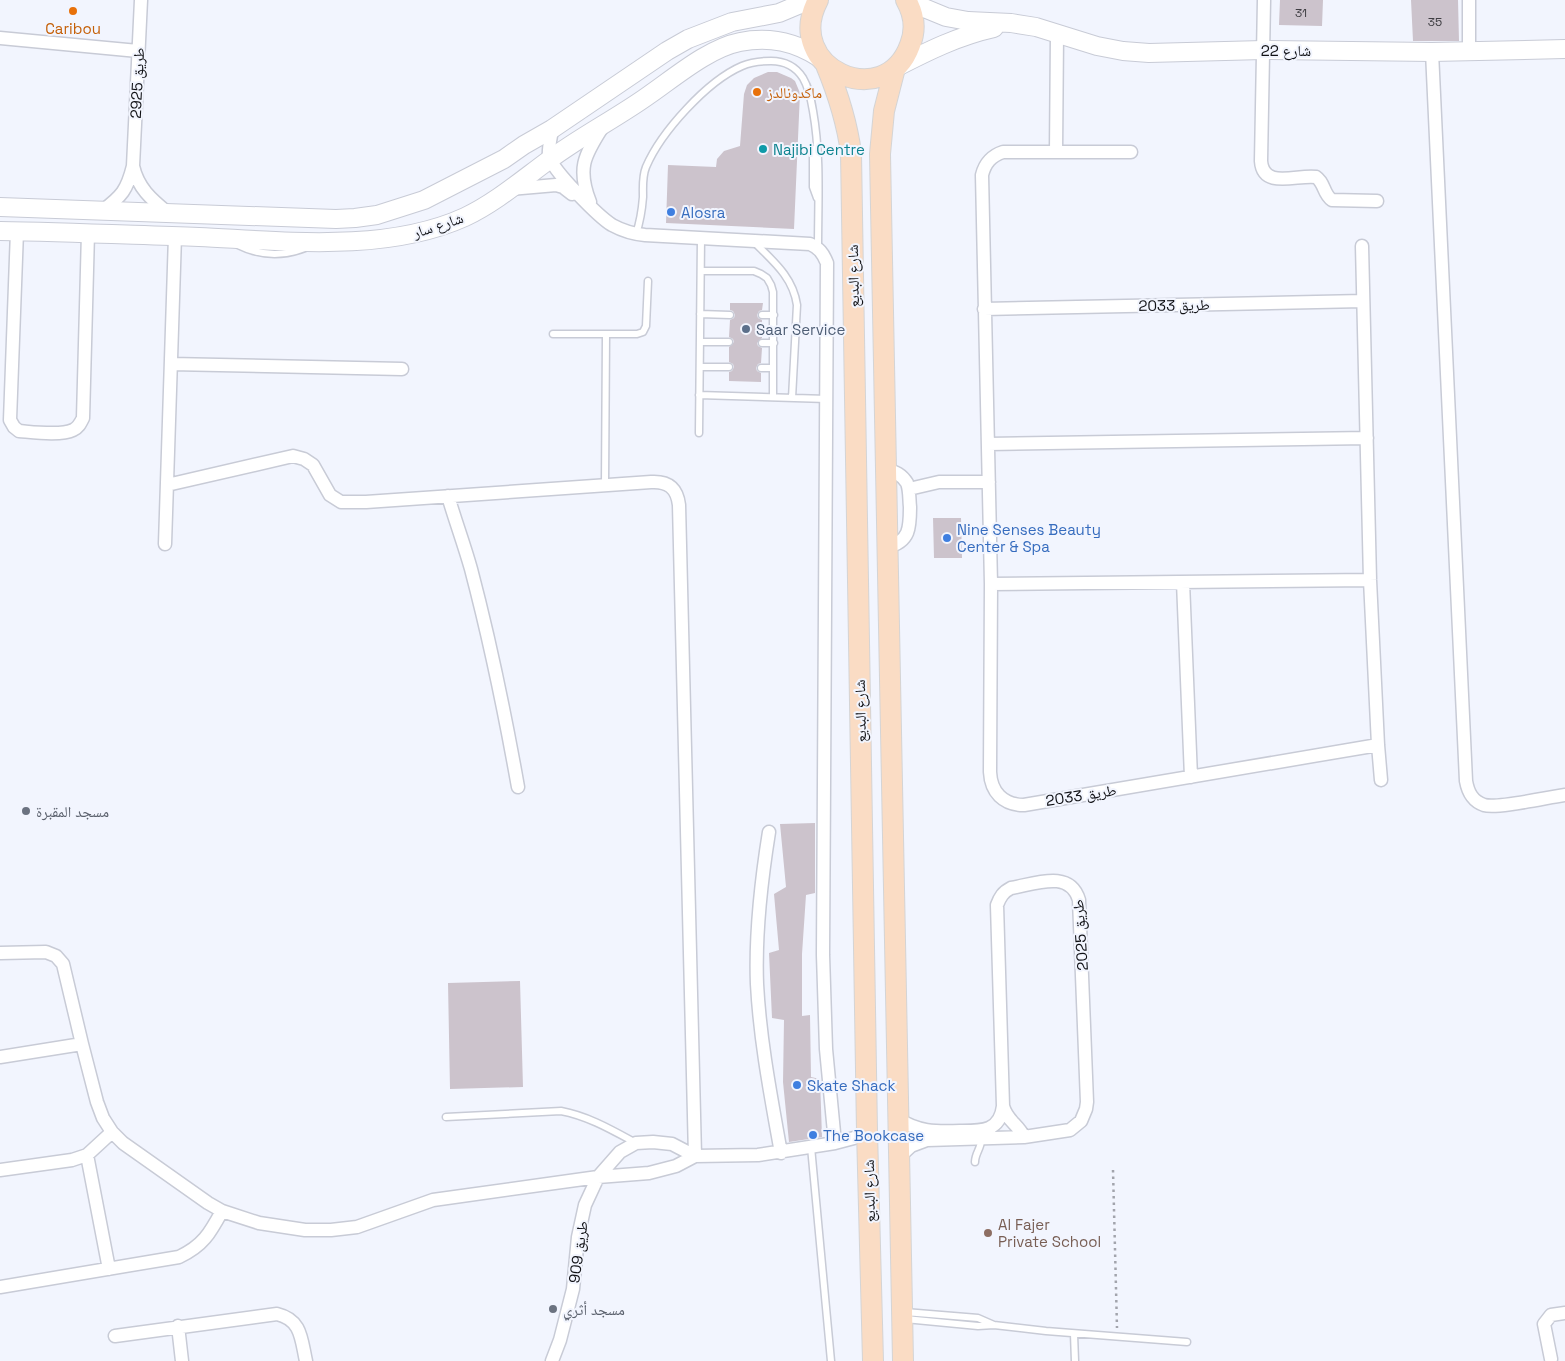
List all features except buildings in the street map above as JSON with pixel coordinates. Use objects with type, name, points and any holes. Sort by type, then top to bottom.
[{"type":"main road","name":"شارع البديع","points":[[818,0],[813,10],[810,26],[812,43],[823,62],[842,106],[849,134],[851,153],[867,1131],[873,1361]]},
{"type":"main road","points":[[823,62],[838,74],[853,79],[868,79],[882,75],[895,68],[907,54],[913,37],[913,19],[907,1]]},
{"type":"main road","name":"شارع البديع","points":[[895,68],[884,111],[880,154],[903,1361]]},
{"type":"street","name":"طريق 2925","points":[[102,210],[117,200],[125,191],[133,166],[141,0]]},
{"type":"street","name":"شارع سار","points":[[0,207],[336,219],[377,215],[416,203],[444,191],[504,159],[524,145],[552,130],[667,50],[688,39],[732,22],[779,13],[810,0]]},
{"type":"street","points":[[1264,0],[1261,161],[1263,170],[1268,176],[1277,179],[1316,177],[1321,181],[1326,194],[1332,200],[1377,201]]},
{"type":"street","points":[[1468,0],[1469,51]]},
{"type":"street","name":"شارع 22","points":[[907,1],[946,17],[968,21],[1011,23],[1036,27],[1097,46],[1149,53],[1263,50],[1432,52],[1565,49]]},
{"type":"street","name":"شارع 22","points":[[895,68],[946,42],[968,34],[1011,23]]},
{"type":"street","points":[[1056,152],[1057,34]]},
{"type":"street","points":[[0,38],[138,51]]},
{"type":"street","name":"شارع سار","points":[[9,231],[321,241],[375,240],[396,237],[432,229],[467,216],[718,49],[739,42],[759,39],[783,41],[803,47],[823,62]]},
{"type":"street","points":[[1432,52],[1466,781],[1471,796],[1476,801],[1490,806],[1565,795]]},
{"type":"street","points":[[592,208],[584,187],[582,167],[589,148],[604,124]]},
{"type":"street","points":[[552,130],[550,159],[558,171],[592,208]]},
{"type":"street","name":"طريق 2033","points":[[1130,152],[1003,152],[991,157],[983,168],[984,309],[991,584],[990,772],[994,790],[1006,802],[1024,805],[1378,745]]},
{"type":"street","name":"طريق 2925","points":[[133,166],[140,186],[150,198],[168,213]]},
{"type":"street","points":[[509,189],[556,184],[592,208],[610,224],[621,230],[636,234],[802,243],[818,248],[824,254],[827,263],[827,399],[823,955],[826,1049],[835,1144]]},
{"type":"street","points":[[9,231],[10,420],[19,431],[72,431],[79,426],[83,418],[88,233]]},
{"type":"street","points":[[165,544],[175,236]]},
{"type":"street","points":[[1362,246],[1370,580],[1381,780]]},
{"type":"street","name":"طريق 2033","points":[[984,309],[1363,301]]},
{"type":"street","points":[[172,364],[402,369]]},
{"type":"street","points":[[988,444],[1367,438]]},
{"type":"street","points":[[167,486],[293,456],[304,459],[313,465],[330,495],[341,502],[366,502],[662,482],[671,486],[677,495],[695,1156]]},
{"type":"street","points":[[886,470],[896,472],[905,479],[909,489],[910,522],[907,534],[899,543],[887,547]]},
{"type":"street","points":[[909,489],[939,482],[989,482]]},
{"type":"street","points":[[448,496],[489,640],[505,713],[518,787]]},
{"type":"street","points":[[991,584],[1370,580]]},
{"type":"street","points":[[1184,582],[1191,777]]},
{"type":"street","points":[[769,832],[757,932],[757,982],[761,1032],[781,1153]]},
{"type":"street","name":"طريق 2025","points":[[898,1158],[911,1146],[927,1140],[1024,1137],[1070,1130],[1081,1121],[1086,1109],[1080,900],[1074,888],[1064,881],[1052,881],[1012,888],[1002,895],[997,905],[1003,1106]]},
{"type":"street","points":[[0,953],[46,952],[56,956],[63,964],[97,1102],[103,1118],[112,1132],[129,1148],[222,1211],[241,1218],[278,1226],[305,1230],[357,1227],[433,1200],[664,1170],[695,1156],[781,1153],[835,1144],[854,1138],[867,1131]]},
{"type":"street","points":[[0,1057],[82,1044]]},
{"type":"street","points":[[897,1118],[911,1127],[927,1132],[980,1131],[996,1124],[1002,1114],[1003,1106]]},
{"type":"street","points":[[1003,1106],[1009,1120],[1019,1129],[1024,1137]]},
{"type":"street","points":[[0,1170],[72,1160],[87,1155],[112,1132]]},
{"type":"street","points":[[636,1143],[672,1144],[695,1156]]},
{"type":"street","name":"طريق 909","points":[[552,1361],[560,1340],[573,1289],[578,1237],[585,1205],[598,1178],[620,1152],[636,1143]]},
{"type":"street","points":[[87,1155],[109,1269]]},
{"type":"street","points":[[0,1286],[179,1257],[192,1251],[203,1242],[212,1231],[222,1211]]},
{"type":"street","points":[[1551,1359],[1544,1324],[1551,1315],[1565,1313]]},
{"type":"street","points":[[115,1336],[277,1314],[286,1316],[299,1329],[306,1361]]},
{"type":"street","points":[[178,1326],[182,1361]]},
{"type":"lane","points":[[636,234],[642,206],[643,177],[650,160],[664,137],[690,106],[716,83],[740,67],[750,63],[778,61],[789,64],[797,70],[804,79],[809,91],[815,123],[818,165],[818,248]]},
{"type":"lane","points":[[699,433],[701,238]]},
{"type":"lane","points":[[752,240],[785,274],[793,286],[796,295],[792,398]]},
{"type":"lane","points":[[701,271],[754,271],[761,274],[772,285],[774,315],[773,397]]},
{"type":"lane","points":[[553,334],[638,334],[643,332],[646,326],[648,281]]},
{"type":"lane","points":[[700,314],[730,315]]},
{"type":"lane","points":[[762,315],[774,315]]},
{"type":"lane","points":[[605,485],[606,334]]},
{"type":"lane","points":[[700,342],[729,342]]},
{"type":"lane","points":[[762,343],[774,343]]},
{"type":"lane","points":[[700,367],[729,367]]},
{"type":"lane","points":[[761,368],[773,368]]},
{"type":"lane","points":[[699,395],[827,399]]},
{"type":"lane","points":[[446,1117],[562,1111],[577,1114],[609,1128],[636,1143]]},
{"type":"lane","points":[[975,1162],[980,1139]]},
{"type":"lane","points":[[811,1147],[831,1361]]},
{"type":"lane","points":[[901,1315],[978,1326],[994,1325],[1074,1334],[1187,1342]]},
{"type":"lane","points":[[1074,1334],[1075,1361]]},
{"type":"path","points":[[1113,1170],[1117,1337]]},
{"type":"place","name":"Caribou","points":[[73,11]]},
{"type":"place","name":"ماكدونالدز","points":[[757,92]]},
{"type":"place","name":"Najibi Centre","points":[[763,149]]},
{"type":"place","name":"Alosra","points":[[671,212]]},
{"type":"place","name":"Saar Service","points":[[746,329]]},
{"type":"place","name":"Nine Senses Beauty Center & Spa","points":[[947,538]]},
{"type":"place","name":"مسجد المقبرة","points":[[26,811]]},
{"type":"place","name":"Skate Shack","points":[[797,1085]]},
{"type":"place","name":"The Bookcase","points":[[813,1135]]},
{"type":"place","name":"Al Fajer Private School","points":[[988,1233]]},
{"type":"place","name":"مسجد أثري","points":[[553,1309]]}]
